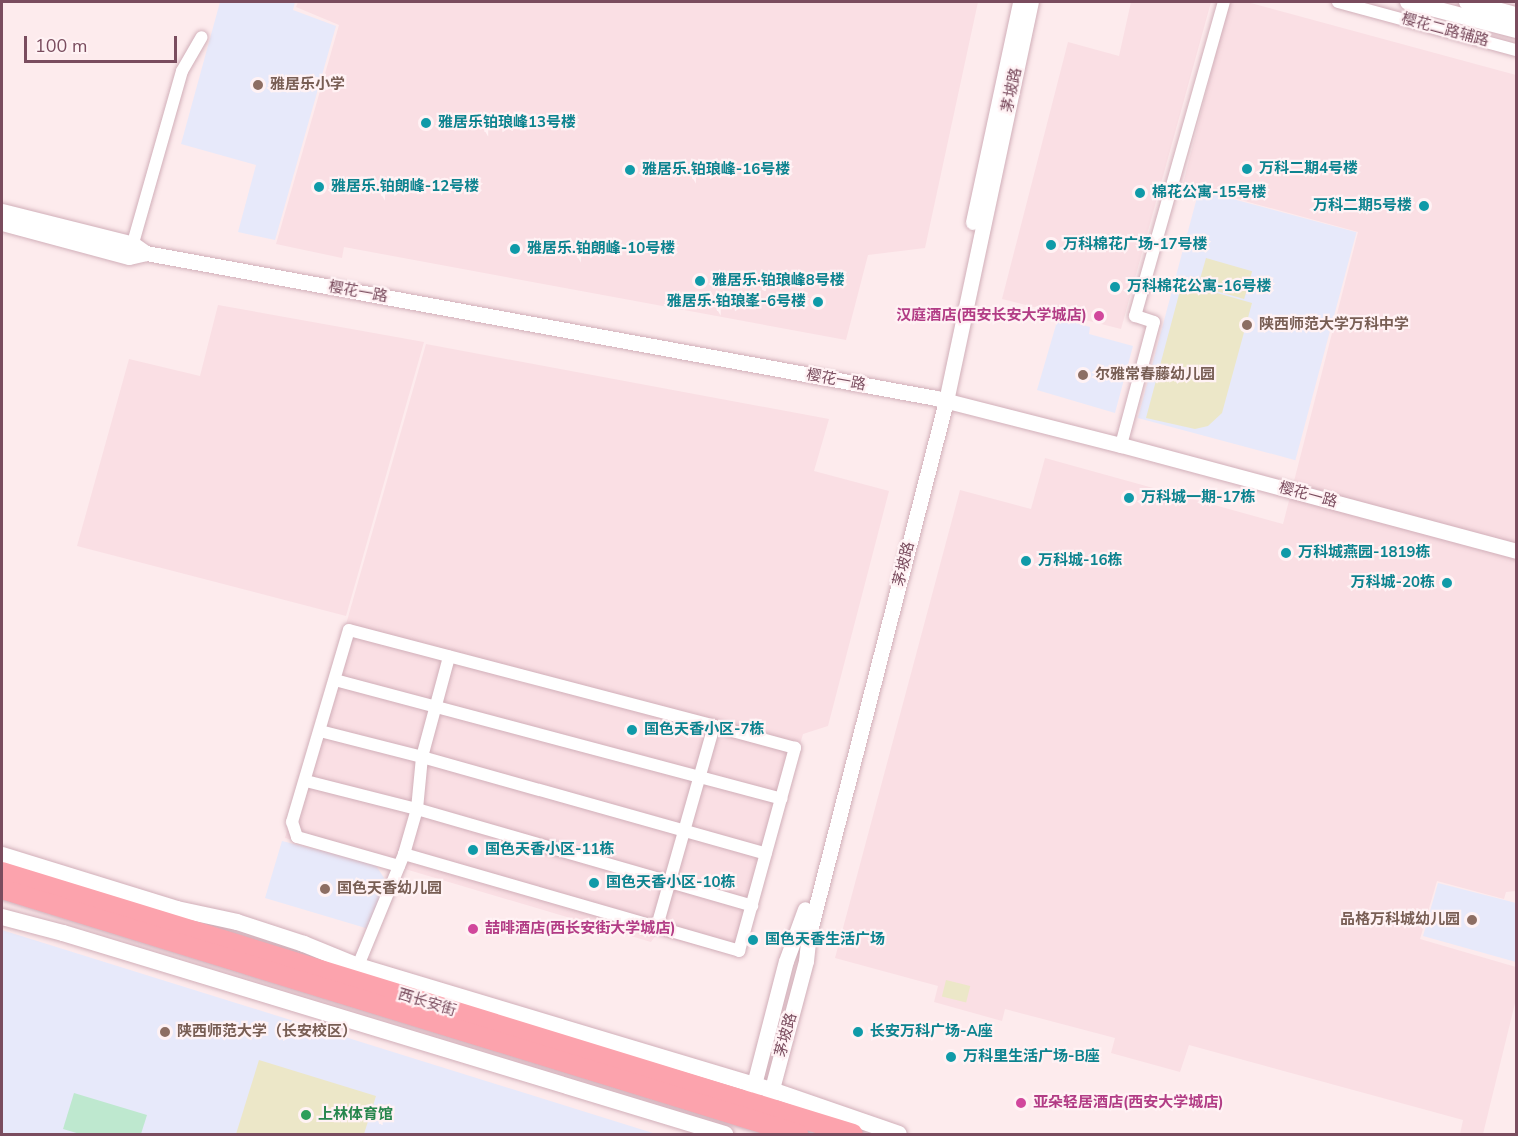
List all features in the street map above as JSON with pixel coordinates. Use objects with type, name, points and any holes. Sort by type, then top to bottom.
[{"type":"main road","points":[[1408,2],[1516,30]]},
{"type":"main road","points":[[1467,2],[1516,15]]},
{"type":"main road","points":[[2,855],[177,909],[237,922],[304,944],[355,973]]},
{"type":"main road","name":"西长安街","points":[[2,872],[355,973],[853,1134]]},
{"type":"main road","name":"西长安街","points":[[2,889],[759,1105],[798,1134]]},
{"type":"main road","points":[[2,917],[63,933],[725,1134]]},
{"type":"main road","points":[[759,1105],[899,1134]]},
{"type":"street","name":"茅坡路","points":[[759,1105],[764,1049],[786,961],[800,927],[941,400],[1020,2]]},
{"type":"street","name":"茅坡路","points":[[759,1105],[782,1053],[806,961],[809,934],[941,400],[1031,2]]},
{"type":"street","points":[[1121,445],[1154,322],[1135,316],[1224,2]]},
{"type":"street","name":"樱花二路辅路","points":[[1338,2],[1516,50]]},
{"type":"street","points":[[131,251],[182,71],[202,37]]},
{"type":"street","name":"樱花一路","points":[[2,211],[131,251]]},
{"type":"street","name":"樱花一路","points":[[2,224],[131,251],[941,400],[1121,445],[1516,551]]},
{"type":"street","points":[[349,630],[795,748],[739,951],[657,926],[402,860],[297,837],[292,822],[335,680],[349,630]]},
{"type":"street","points":[[355,973],[402,860],[417,809],[422,757],[449,657]]},
{"type":"street","points":[[335,680],[781,800]]},
{"type":"street","points":[[657,926],[714,726]]},
{"type":"street","points":[[320,731],[422,757],[766,854]]},
{"type":"street","points":[[306,781],[417,809],[752,906]]},
{"type":"street","points":[[764,1049],[782,1053]]},
{"type":"shaded area","name":"雅居乐小学","points":[[220,2],[295,2],[293,10],[336,26],[275,240],[238,232],[256,165],[181,144]]},
{"type":"shaded area","points":[[298,2],[978,2],[925,248],[868,255],[846,340],[344,247],[342,258],[276,244],[339,25],[296,7]]},
{"type":"shaded area","points":[[1131,2],[1211,2],[1121,329],[1002,299],[1068,42],[1119,56]]},
{"type":"shaded area","points":[[1229,2],[1247,2],[1516,75],[1516,891],[1506,892],[1504,899],[1437,881],[1420,939],[1516,967],[1516,999],[1483,1134],[1460,1134],[1463,1120],[1189,1045],[1180,1072],[1111,1053],[1115,1038],[1005,1009],[1002,1021],[934,1002],[938,986],[835,958],[960,490],[1031,509],[1045,458],[1283,524],[1358,232],[1183,184]]},
{"type":"shaded area","name":"陕西师范大学万科中学","points":[[1199,190],[1356,232],[1295,460],[1138,418]]},
{"type":"shaded area","points":[[1206,258],[1252,271],[1244,299],[1198,286]]},
{"type":"shaded area","points":[[1182,283],[1252,303],[1222,413],[1208,426],[1195,429],[1146,418]]},
{"type":"shaded area","points":[[218,305],[424,342],[346,616],[77,546],[129,359],[200,376]]},
{"type":"shaded area","name":"尔雅常春藤幼儿园","points":[[1058,318],[1090,327],[1089,334],[1133,346],[1115,413],[1037,390]]},
{"type":"shaded area","points":[[426,344],[829,419],[814,471],[889,491],[828,726],[803,734],[739,957],[656,935],[651,942],[405,869],[285,838]]},
{"type":"shaded area","name":"国色天香幼儿园","points":[[282,841],[375,864],[386,881],[369,929],[265,898]]},
{"type":"shaded area","name":"品格万科城幼儿园","points":[[1438,883],[1516,903],[1516,962],[1423,936]]},
{"type":"shaded area","name":"陕西师范大学（长安校区）","points":[[2,930],[656,1134],[2,1134]]},
{"type":"shaded area","points":[[946,980],[970,986],[966,1003],[942,996]]},
{"type":"shaded area","name":"上林体育馆","points":[[259,1060],[376,1096],[364,1134],[236,1134]]},
{"type":"shaded area","points":[[74,1093],[147,1115],[141,1134],[80,1134],[63,1129]]},
{"type":"place","name":"雅居乐小学","points":[[258,85]]},
{"type":"place","name":"雅居乐铂琅峰13号楼","points":[[426,123]]},
{"type":"place","name":"万科二期4号楼","points":[[1247,169]]},
{"type":"place","name":"雅居乐.铂琅峰-16号楼","points":[[630,170]]},
{"type":"place","name":"雅居乐.铂朗峰-12号楼","points":[[319,187]]},
{"type":"place","name":"棉花公寓-15号楼","points":[[1140,193]]},
{"type":"place","name":"万科二期5号楼","points":[[1424,206]]},
{"type":"place","name":"万科棉花广场-17号楼","points":[[1051,245]]},
{"type":"place","name":"雅居乐.铂朗峰-10号楼","points":[[515,249]]},
{"type":"place","name":"雅居乐·铂琅峰8号楼","points":[[700,281]]},
{"type":"place","name":"万科棉花公寓-16号楼","points":[[1115,287]]},
{"type":"place","name":"雅居乐·铂琅峯-6号楼","points":[[818,302]]},
{"type":"place","name":"汉庭酒店(西安长安大学城店)","points":[[1099,316]]},
{"type":"place","name":"陕西师范大学万科中学","points":[[1247,325]]},
{"type":"place","name":"尔雅常春藤幼儿园","points":[[1083,375]]},
{"type":"place","name":"万科城一期-17栋","points":[[1129,498]]},
{"type":"place","name":"万科城燕园-1819栋","points":[[1286,553]]},
{"type":"place","name":"万科城-16栋","points":[[1026,561]]},
{"type":"place","name":"万科城-20栋","points":[[1447,583]]},
{"type":"place","name":"国色天香小区-7栋","points":[[632,730]]},
{"type":"place","name":"国色天香小区-11栋","points":[[473,850]]},
{"type":"place","name":"国色天香小区-10栋","points":[[594,883]]},
{"type":"place","name":"国色天香幼儿园","points":[[325,889]]},
{"type":"place","name":"品格万科城幼儿园","points":[[1472,920]]},
{"type":"place","name":"喆啡酒店(西长安街大学城店)","points":[[473,929]]},
{"type":"place","name":"国色天香生活广场","points":[[753,940]]},
{"type":"place","name":"陕西师范大学（长安校区）","points":[[165,1032]]},
{"type":"place","name":"长安万科广场-A座","points":[[858,1032]]},
{"type":"place","name":"万科里生活广场-B座","points":[[951,1057]]},
{"type":"place","name":"亚朵轻居酒店(西安大学城店)","points":[[1021,1103]]},
{"type":"place","name":"上林体育馆","points":[[306,1115]]}]
